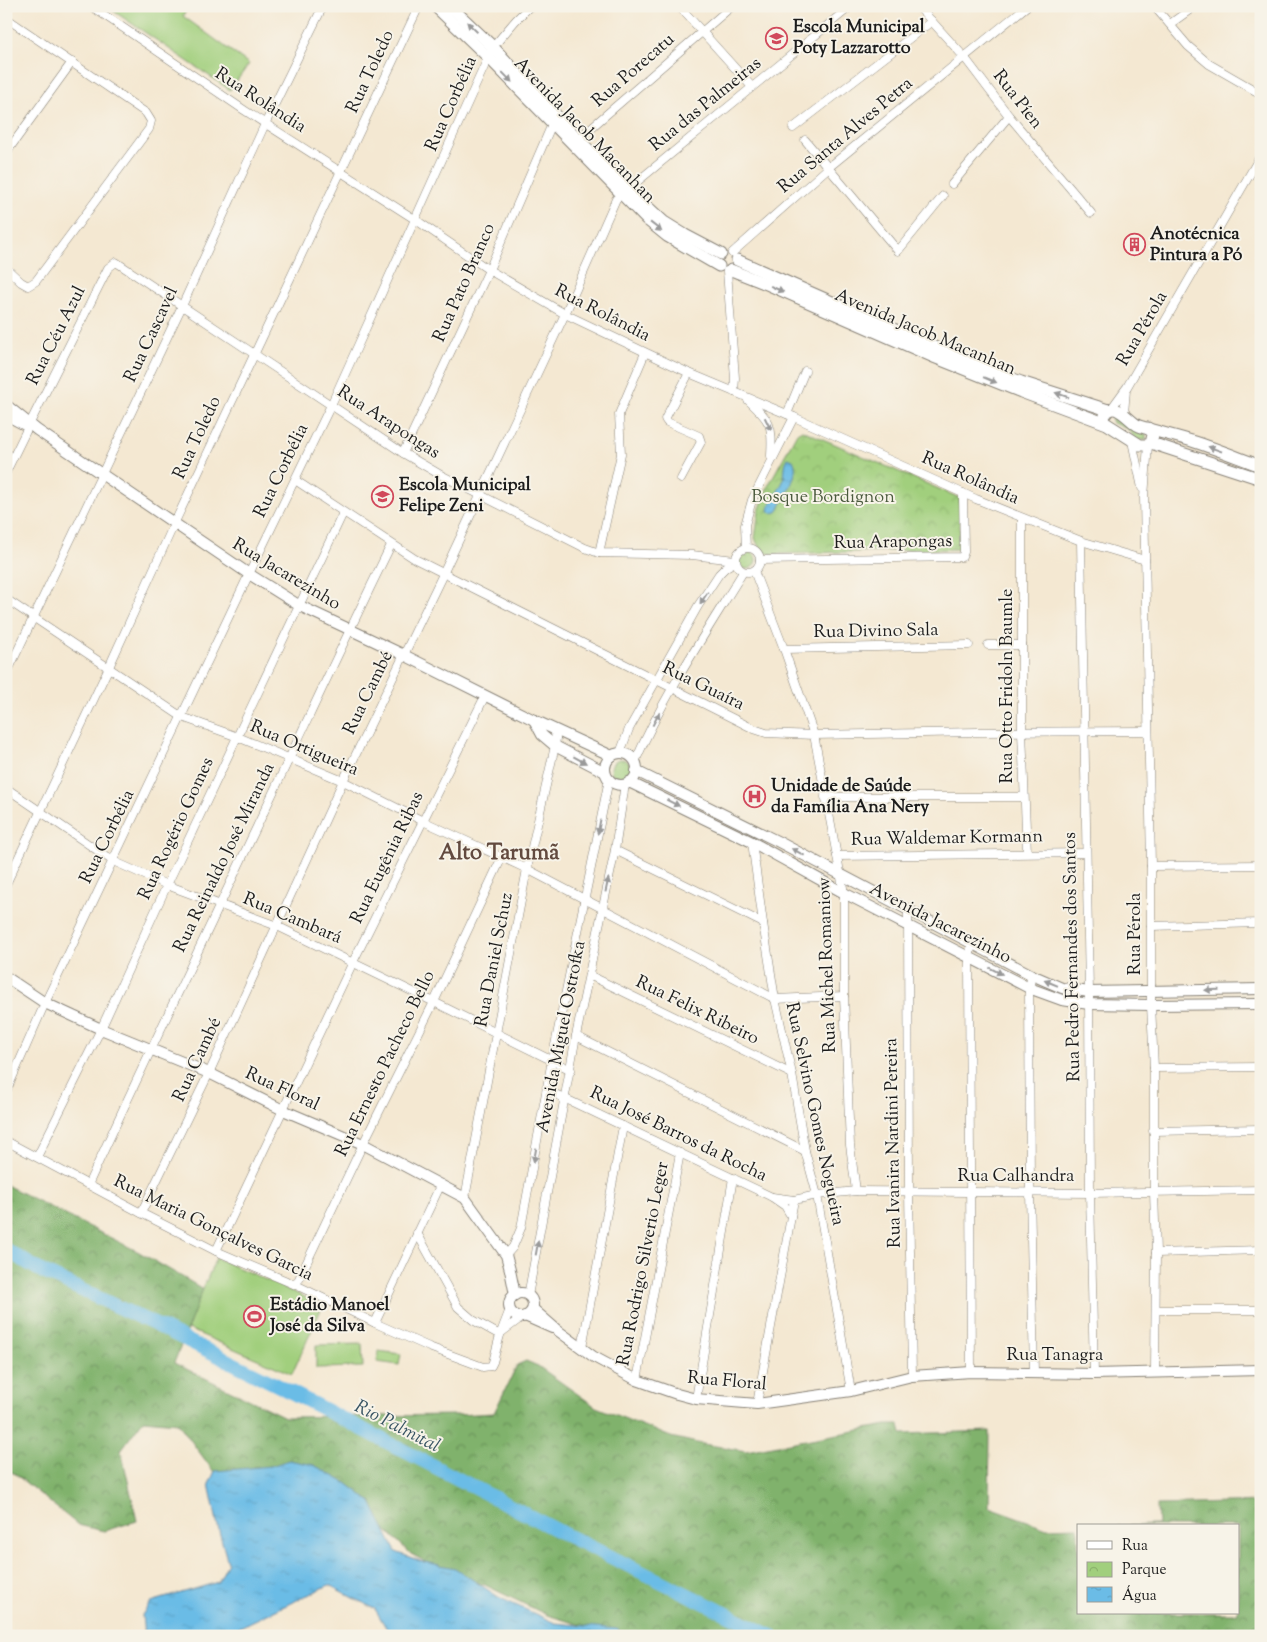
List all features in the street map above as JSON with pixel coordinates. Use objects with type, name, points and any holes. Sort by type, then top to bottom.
[{"type":"main road","name":"Avenida Jacob Macanhan","points":[[435,6],[491,53],[578,139],[624,191],[646,220],[667,236],[726,269],[945,362],[1107,424],[1140,445],[1149,444],[1261,479]]},
{"type":"main road","name":"Avenida Jacob Macanhan","points":[[450,6],[552,124],[624,191],[664,222],[686,235],[959,358],[1022,382],[1124,413],[1136,424],[1196,442],[1261,466]]},
{"type":"main road","points":[[730,255],[736,266],[726,269],[718,260],[730,255]]},
{"type":"main road","points":[[1107,424],[1104,419],[1110,410]]},
{"type":"main road","points":[[1148,428],[1153,435],[1149,444]]},
{"type":"street","name":"Rua Rolândia","points":[[91,6],[265,124],[416,220],[489,270],[565,314],[689,373],[790,415],[963,493],[1081,541],[1145,560]]},
{"type":"street","name":"Rua Cascavel","points":[[6,675],[182,306],[265,124],[323,6]]},
{"type":"street","name":"Rua Toledo","points":[[6,884],[42,811],[175,522],[419,6]]},
{"type":"street","name":"Rua Corbélia","points":[[6,1092],[45,1003],[331,405],[491,53],[516,20],[530,6]]},
{"type":"street","points":[[679,6],[752,87]]},
{"type":"street","name":"Rua Porecatu","points":[[578,139],[732,6]]},
{"type":"street","name":"Rua das Palmeiras","points":[[624,191],[851,6]]},
{"type":"street","name":"Rua Píen","points":[[918,6],[965,58],[1009,116],[1091,213]]},
{"type":"street","name":"Rua Santa Alves Petra","points":[[730,255],[828,168],[1027,6]]},
{"type":"street","points":[[1154,6],[1188,46],[1209,64],[1261,94]]},
{"type":"street","points":[[1170,24],[1195,6]]},
{"type":"street","points":[[6,18],[146,113],[151,120],[149,129],[36,282],[28,286],[6,268]]},
{"type":"street","points":[[793,128],[932,22]]},
{"type":"street","points":[[6,153],[72,62]]},
{"type":"street","points":[[952,184],[1009,116]]},
{"type":"street","name":"Rua Pato Branco","points":[[403,453],[489,270],[552,124]]},
{"type":"street","points":[[806,140],[898,251],[943,196]]},
{"type":"street","name":"Rua Pérola","points":[[1110,410],[1127,387],[1261,155]]},
{"type":"street","name":"Rua Cambé","points":[[141,1213],[209,1073],[343,781],[565,314],[616,199],[624,191]]},
{"type":"street","name":"Rua Arapongas","points":[[108,268],[116,262],[403,453],[439,474],[585,548],[599,553],[692,555],[736,561]]},
{"type":"street","name":"Rua Céu Azul","points":[[6,472],[32,426],[108,268]]},
{"type":"street","points":[[726,269],[736,378],[734,392]]},
{"type":"street","points":[[599,553],[621,454],[620,414],[646,353]]},
{"type":"street","points":[[746,548],[745,526],[752,500],[790,415],[805,371]]},
{"type":"street","points":[[682,479],[701,442],[698,436],[667,422],[665,419],[689,373]]},
{"type":"street","name":"Rua Pérola","points":[[1124,413],[1127,387]]},
{"type":"street","points":[[744,396],[763,414],[771,428],[773,434],[771,461]]},
{"type":"street","name":"Rua Jacarezinho","points":[[6,405],[32,426],[249,574],[300,606],[586,745],[616,754]]},
{"type":"street","name":"Rua Jacarezinho","points":[[6,415],[32,426]]},
{"type":"street","name":"Rua Pérola","points":[[1132,441],[1144,497]]},
{"type":"street","name":"Rua Pérola","points":[[1149,444],[1144,497],[1152,926],[1151,1005],[1154,1068],[1155,1372]]},
{"type":"street","name":"Rua Guaíra","points":[[295,480],[391,545],[443,574],[760,731],[776,734],[814,736],[1148,731]]},
{"type":"street","name":"Rua Arapongas","points":[[760,560],[962,557],[964,552],[963,493]]},
{"type":"street","name":"Rua Rogério Gomes","points":[[37,1157],[101,1030],[167,885],[343,513]]},
{"type":"street","name":"Rua Otto Fridoln Baumle","points":[[1022,518],[1022,732],[1027,853]]},
{"type":"street","name":"Rua Pedro Fernandes dos Santos","points":[[1081,541],[1094,1374]]},
{"type":"street","name":"Rua Reinaldo José Miranda","points":[[88,1185],[150,1049],[391,545]]},
{"type":"street","points":[[746,548],[756,551],[760,560],[758,567],[754,571],[749,572],[743,572],[738,568],[736,561],[738,553],[746,548]]},
{"type":"street","points":[[736,561],[719,574],[698,606],[655,680],[616,754],[606,764],[607,775],[616,784],[627,783],[633,778],[643,744],[672,689],[698,642],[743,572]]},
{"type":"street","name":"Rua Michel Romaniow","points":[[754,571],[784,649],[814,736],[838,856],[844,893],[844,996],[850,1145],[856,1191]]},
{"type":"street","name":"Rua Ortigueira","points":[[6,599],[182,717],[238,737],[343,781],[423,821],[527,869],[775,1000]]},
{"type":"street","name":"Rua Divino Sala","points":[[784,649],[969,645]]},
{"type":"street","points":[[988,645],[1022,645]]},
{"type":"street","name":"Rua Eugênia Ribas","points":[[216,1251],[353,962],[485,696]]},
{"type":"street","name":"Rua Jacarezinho","points":[[534,720],[542,735],[555,746],[607,775]]},
{"type":"street","name":"Rua Daniel Schuz","points":[[465,1198],[527,869],[555,746],[554,729]]},
{"type":"street","points":[[616,754],[629,756],[636,767]]},
{"type":"street","name":"Avenida Jacarezinho","points":[[636,767],[972,944],[1062,988],[1089,992],[1261,989]]},
{"type":"street","name":"Avenida Miguel Ostrofka","points":[[506,1255],[513,1247],[521,1228],[607,775]]},
{"type":"street","name":"Avenida Jacarezinho","points":[[627,783],[752,842],[844,893],[1029,988],[1062,1000],[1089,1004],[1261,1004]]},
{"type":"street","name":"Avenida Miguel Ostrofka","points":[[527,1295],[576,1036],[627,783]]},
{"type":"street","name":"Rua Cambará","points":[[6,788],[113,861],[167,885],[277,926],[571,1070]]},
{"type":"street","points":[[825,797],[1024,797]]},
{"type":"street","name":"Rua Selvino Gomes Nogueira","points":[[752,842],[775,1000],[792,1074],[805,1151],[817,1195],[851,1391]]},
{"type":"street","points":[[615,850],[763,923]]},
{"type":"street","name":"Rua Waldemar Kormann","points":[[838,856],[1086,853]]},
{"type":"street","name":"Rua Ernesto Pacheco Bello","points":[[296,1285],[363,1144],[434,1002],[502,857]]},
{"type":"street","points":[[1151,866],[1261,865]]},
{"type":"street","name":"Rua Ivanira Nardini Pereira","points":[[908,910],[912,1376]]},
{"type":"street","points":[[1152,926],[1261,923]]},
{"type":"street","points":[[971,1372],[969,957],[972,944]]},
{"type":"street","name":"Rua Felix Ribeiro","points":[[589,975],[792,1074]]},
{"type":"street","points":[[1032,975],[1029,988],[1030,1192],[1034,1373]]},
{"type":"street","name":"Rua Floral","points":[[6,977],[45,1003],[101,1030],[209,1073],[283,1110],[363,1144],[465,1198],[506,1255],[515,1295]]},
{"type":"street","points":[[775,1000],[844,996]]},
{"type":"street","points":[[576,1036],[805,1151]]},
{"type":"street","points":[[1154,1068],[1261,1067]]},
{"type":"street","name":"Rua José Barros da Rocha","points":[[547,1090],[772,1197],[785,1206],[791,1216]]},
{"type":"street","points":[[582,1348],[623,1126]]},
{"type":"street","points":[[1154,1131],[1261,1129]]},
{"type":"street","name":"Rua Maria Gonçalves Garcia","points":[[6,1141],[216,1251],[296,1285],[429,1347],[483,1367],[491,1366],[501,1333]]},
{"type":"street","name":"Rua Rodrigo Silverio Leger","points":[[637,1380],[680,1153]]},
{"type":"street","points":[[696,1398],[733,1178]]},
{"type":"street","points":[[375,1323],[441,1184]]},
{"type":"street","name":"Rua Calhandra","points":[[772,1197],[794,1200],[817,1195],[856,1191],[1090,1193],[1261,1190]]},
{"type":"street","points":[[757,1404],[794,1200]]},
{"type":"street","points":[[417,1234],[458,1307],[473,1320],[501,1333]]},
{"type":"street","points":[[1156,1253],[1261,1250]]},
{"type":"street","name":"Rua Floral","points":[[510,1270],[527,1295]]},
{"type":"street","points":[[520,1293],[527,1295],[533,1302],[526,1314],[501,1333],[510,1309],[510,1302],[515,1295],[520,1293]]},
{"type":"street","points":[[510,1309],[515,1315],[526,1314]]},
{"type":"street","points":[[1156,1310],[1261,1310]]},
{"type":"street","name":"Rua Floral","points":[[526,1314],[533,1321],[557,1330],[606,1364],[637,1380],[677,1394],[696,1398],[757,1404],[851,1391]]},
{"type":"street","name":"Rua Tanagra","points":[[851,1391],[912,1376],[971,1372],[1094,1374],[1261,1370]]},
{"type":"green space","points":[[106,6],[189,6],[183,16],[249,64],[230,90]]},
{"type":"green space","points":[[1115,413],[1146,434],[1146,440],[1136,440],[1128,429],[1113,423],[1111,417]]},
{"type":"green space","name":"Bosque Bordignon","points":[[802,430],[960,498],[960,549],[765,553],[755,538],[759,511],[768,486],[797,433]]},
{"type":"green space","points":[[747,551],[753,554],[756,560],[753,566],[747,569],[741,566],[738,560],[741,554]]},
{"type":"green space","points":[[621,759],[628,762],[631,769],[628,776],[621,779],[614,776],[611,769],[614,762]]},
{"type":"green space","points":[[6,1185],[139,1252],[203,1289],[174,1363],[285,1417],[494,1413],[517,1365],[526,1361],[538,1366],[596,1407],[671,1437],[746,1451],[887,1425],[900,1425],[902,1434],[990,1431],[989,1507],[1047,1528],[1077,1527],[1077,1614],[1240,1614],[1240,1524],[1158,1524],[1157,1505],[1261,1502],[1261,1636],[612,1636],[547,1615],[485,1585],[448,1573],[411,1554],[344,1496],[222,1483],[178,1423],[143,1420],[121,1450],[137,1521],[104,1531],[78,1525],[14,1473],[6,1472]]},
{"type":"green space","name":"Estádio Manoel José da Silva","points":[[216,1258],[323,1305],[292,1374],[186,1328]]},
{"type":"green space","points":[[362,1344],[363,1367],[316,1368],[316,1345]]},
{"type":"green space","points":[[378,1351],[401,1354],[399,1365],[377,1362]]},
{"type":"water","points":[[788,458],[793,460],[795,466],[794,478],[779,509],[777,512],[772,513],[769,511],[770,507],[783,482],[785,465]]},
{"type":"water","points":[[289,1460],[314,1465],[346,1483],[371,1502],[396,1552],[420,1561],[455,1568],[500,1598],[555,1623],[617,1629],[627,1636],[391,1636],[375,1609],[329,1585],[221,1636],[144,1636],[142,1615],[151,1602],[218,1582],[228,1563],[209,1484],[215,1471],[271,1466]]},
{"type":"waterway","name":"Rio Palmital","points":[[6,1250],[43,1272],[283,1388],[568,1536],[772,1636]]},
{"type":"place","name":"Escola Municipal Poty Lazzarotto","points":[[777,38]]},
{"type":"place","name":"Anotécnica Pintura a Pó","points":[[1134,245]]},
{"type":"place","name":"Escola Municipal Felipe Zeni","points":[[383,496]]},
{"type":"place","name":"Unidade de Saúde da Família Ana Nery","points":[[755,797]]},
{"type":"place","name":"Estádio Manoel José da Silva","points":[[254,1316]]},
{"type":"district","name":"Alto Tarumã","points":[[499,854]]}]
